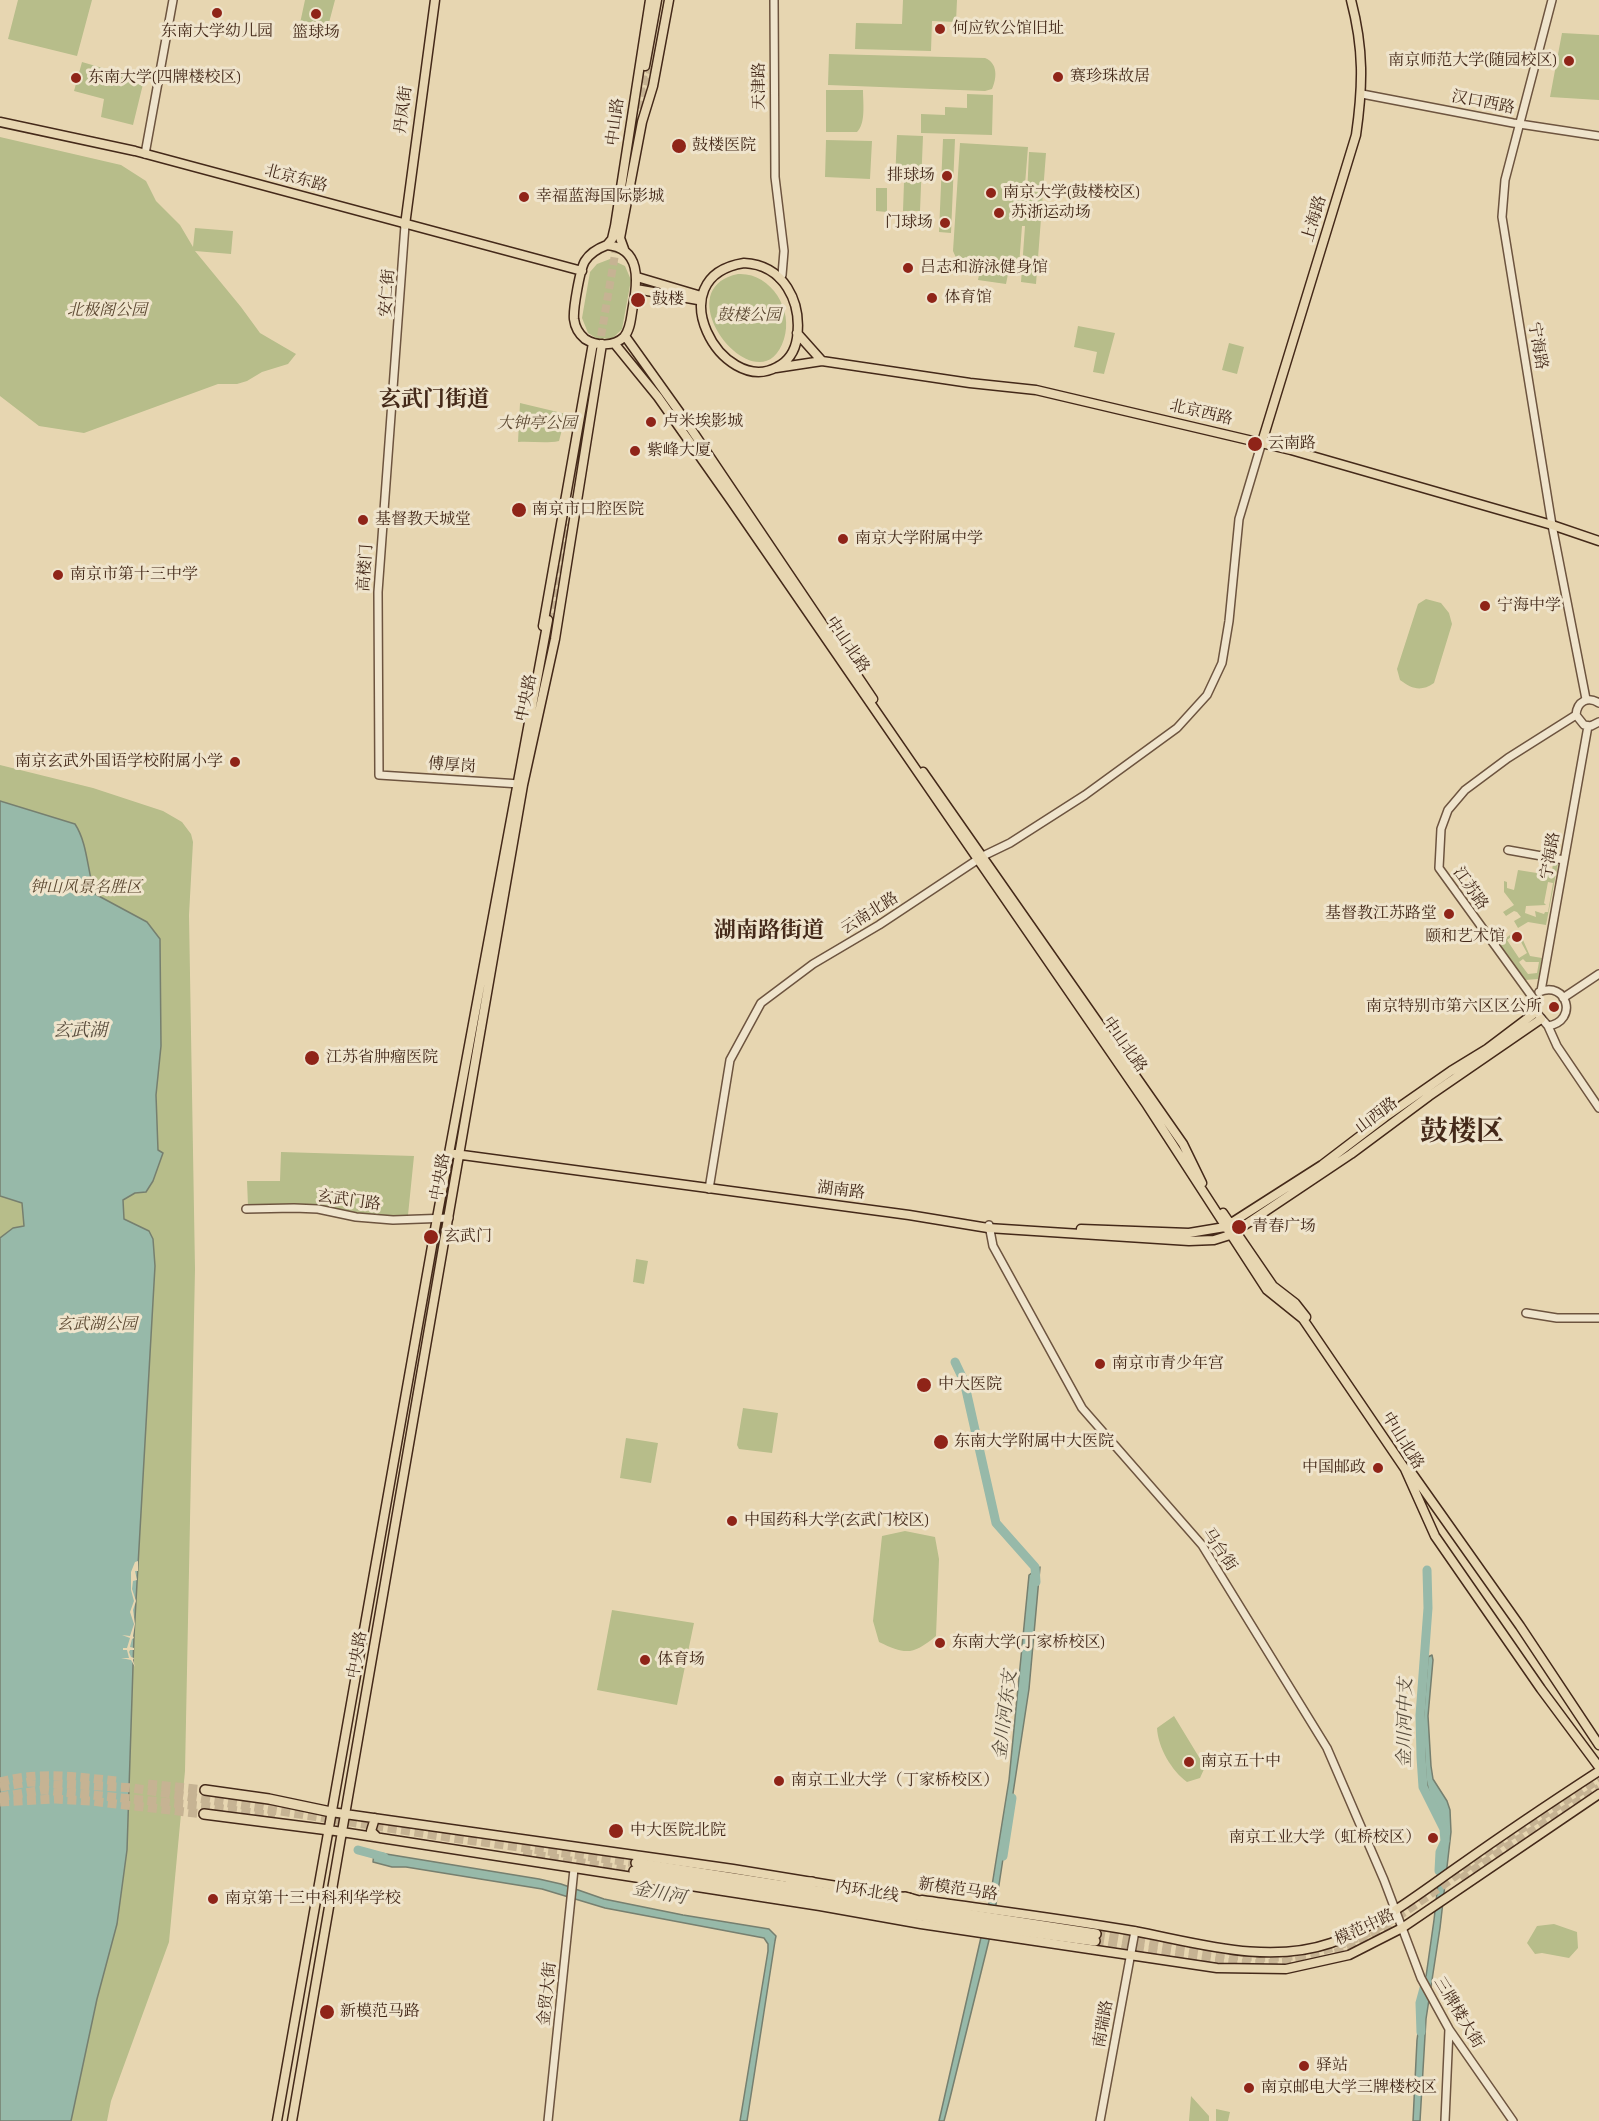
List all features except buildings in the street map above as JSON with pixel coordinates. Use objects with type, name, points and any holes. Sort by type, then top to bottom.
[{"type":"highway","points":[[205,1790],[332,1812]]},
{"type":"highway","points":[[304,1827],[308,1814],[307,1806]]},
{"type":"highway","points":[[204,1814],[329,1830]]},
{"type":"highway","name":"内环北线","points":[[635,1867],[969,1918],[1001,1932],[1096,1938],[1009,1917],[969,1918],[950,1920],[765,1887]]},
{"type":"highway","points":[[765,1887],[812,1882]]},
{"type":"highway","points":[[765,1887],[820,1906]]},
{"type":"highway","points":[[905,1897],[969,1918]]},
{"type":"highway","points":[[901,1920],[950,1920]]},
{"type":"main road","name":"丹凤街","points":[[405,225],[435,0]]},
{"type":"main road","name":"中山路","points":[[607,244],[612,239],[615,226],[633,120],[638,65],[650,0]]},
{"type":"main road","points":[[657,0],[648,67],[664,0]]},
{"type":"main road","points":[[626,252],[619,246],[607,244],[590,255],[583,264],[574,317],[574,323],[581,336],[598,343],[614,343],[625,336],[630,324],[637,277],[620,238],[642,122],[653,87],[669,0]]},
{"type":"main road","name":"上海路","points":[[1262,442],[1356,135],[1362,94],[1359,27],[1352,0]]},
{"type":"main road","name":"北京东路","points":[[0,122],[145,154],[582,271]]},
{"type":"main road","points":[[752,264],[771,271],[779,278],[794,299],[797,333],[793,353],[776,368],[766,372],[742,369],[724,356],[713,344],[707,330],[700,298],[705,286],[716,274],[730,266],[752,264]]},
{"type":"main road","points":[[637,277],[700,298]]},
{"type":"main road","points":[[636,289],[700,298]]},
{"type":"main road","points":[[797,333],[822,361]]},
{"type":"main road","name":"中山北路","points":[[625,336],[980,858]]},
{"type":"main road","name":"中央路","points":[[292,2121],[460,1153],[520,784],[539,643],[598,343]]},
{"type":"main road","name":"中央路","points":[[520,784],[555,639],[598,343]]},
{"type":"main road","name":"中山北路","points":[[614,343],[658,397],[980,858],[1230,1229],[1267,1290],[1303,1319],[1405,1469],[1435,1536],[1599,1769]]},
{"type":"main road","name":"北京西路","points":[[776,368],[822,361],[970,383],[1036,390],[1262,442],[1552,525],[1599,541]]},
{"type":"main road","name":"中央路","points":[[277,2121],[437,1218],[550,620],[534,691]]},
{"type":"main road","name":"山西路","points":[[1230,1229],[1350,1154],[1538,1015]]},
{"type":"main road","name":"湖南路","points":[[450,1151],[709,1187],[909,1210],[989,1226],[1189,1241],[1215,1240],[1230,1229]]},
{"type":"main road","name":"中山北路","points":[[1230,1229],[1273,1286],[1295,1303],[1306,1317],[1407,1467],[1520,1626],[1599,1745]]},
{"type":"main road","name":"模范中路","points":[[1396,1911],[1599,1769]]},
{"type":"main road","name":"模范中路","points":[[1001,1932],[1070,1946],[1216,1968],[1286,1969],[1349,1955],[1402,1928],[1599,1794]]},
{"type":"main road","name":"新模范马路","points":[[332,1812],[905,1897]]},
{"type":"main road","points":[[375,1818],[371,1831],[377,1837]]},
{"type":"main road","points":[[329,1830],[901,1920],[969,1918]]},
{"type":"main road","name":"新模范马路","points":[[1009,1917],[1135,1931],[1218,1949],[1282,1952],[1330,1943],[1396,1911]]},
{"type":"street","points":[[145,154],[173,0]]},
{"type":"street","name":"天津路","points":[[774,0],[775,177],[784,251],[782,275],[779,278]]},
{"type":"street","name":"宁海路","points":[[1552,0],[1505,180],[1502,217],[1552,525],[1587,699]]},
{"type":"street","name":"汉口西路","points":[[1362,94],[1599,136]]},
{"type":"street","name":"安仁街","points":[[395,363],[405,225]]},
{"type":"street","name":"高楼门","points":[[379,775],[378,592],[395,363]]},
{"type":"street","points":[[980,858],[1010,843],[1119,771],[1177,728],[1207,695],[1222,663],[1229,621],[1239,519],[1262,442]]},
{"type":"street","points":[[1599,704],[1587,699],[1580,703],[1576,715],[1580,722],[1588,726],[1599,722]]},
{"type":"street","name":"江苏路","points":[[1538,1015],[1533,1006],[1533,998],[1438,868],[1441,829],[1448,810],[1465,790],[1508,758],[1576,715]]},
{"type":"street","name":"宁海路","points":[[1541,991],[1588,726]]},
{"type":"street","name":"傅厚岗","points":[[379,775],[520,784]]},
{"type":"street","points":[[1508,850],[1564,860]]},
{"type":"street","name":"云南北路","points":[[709,1187],[730,1060],[760,1003],[813,964],[879,926],[980,858]]},
{"type":"street","points":[[1563,998],[1599,974]]},
{"type":"street","points":[[1533,998],[1541,991],[1553,990],[1563,998],[1567,1006],[1565,1016],[1558,1023],[1548,1026]]},
{"type":"street","points":[[1538,1015],[1548,1026],[1557,1046],[1599,1108]]},
{"type":"street","name":"玄武门路","points":[[246,1209],[318,1209],[376,1219],[449,1218]]},
{"type":"street","name":"马台街","points":[[989,1226],[993,1246],[1082,1408],[1202,1545],[1327,1748],[1396,1911]]},
{"type":"street","points":[[1526,1313],[1557,1318],[1599,1318]]},
{"type":"street","name":"金贸大街","points":[[548,2121],[574,1869]]},
{"type":"street","name":"三牌楼大街","points":[[1396,1911],[1421,1978],[1449,2029],[1513,2121]]},
{"type":"street","name":"南瑞路","points":[[1100,2121],[1135,1931]]},
{"type":"street","points":[[1445,2121],[1449,2029]]},
{"type":"green space","points":[[18,0],[92,0],[77,56],[8,39]]},
{"type":"green space","name":"篮球场","points":[[305,0],[335,0],[326,34],[299,28]]},
{"type":"green space","points":[[903,0],[957,0],[956,22],[932,21],[931,51],[855,49],[856,23],[902,24]]},
{"type":"green space","points":[[1562,33],[1599,35],[1599,100],[1550,97]]},
{"type":"green space","points":[[829,54],[985,58],[994,67],[995,80],[992,89],[985,91],[828,85]]},
{"type":"green space","points":[[82,62],[144,80],[133,125],[101,117],[104,99],[74,91]]},
{"type":"green space","points":[[826,90],[863,90],[863,118],[857,132],[826,132]]},
{"type":"green space","points":[[967,94],[993,95],[992,135],[921,133],[921,114],[945,115],[945,107],[967,108]]},
{"type":"green space","points":[[897,135],[923,136],[920,211],[903,211],[904,182],[895,181]]},
{"type":"green space","name":"北极阁公园","points":[[0,137],[121,165],[146,181],[156,201],[180,225],[193,247],[195,228],[233,231],[231,254],[195,251],[260,333],[296,354],[288,364],[262,372],[247,381],[237,384],[218,384],[84,433],[39,426],[0,396]]},
{"type":"green space","name":"排球场","points":[[943,139],[955,139],[951,233],[939,232]]},
{"type":"green space","points":[[826,140],[872,141],[870,179],[825,177]]},
{"type":"green space","name":"苏浙运动场","points":[[960,143],[1028,147],[1024,197],[1027,196],[1029,152],[1046,153],[1036,284],[1021,282],[1025,226],[1022,226],[1019,266],[1014,265],[1009,269],[1006,284],[978,280],[979,275],[957,260],[953,251]]},
{"type":"green space","points":[[876,188],[887,188],[887,212],[876,211]]},
{"type":"green space","points":[[610,259],[625,266],[631,280],[622,329],[613,338],[598,339],[588,333],[582,318],[590,272],[597,264]]},
{"type":"green space","name":"鼓楼公园","points":[[738,274],[760,279],[777,294],[782,305],[786,316],[784,339],[772,358],[756,362],[739,355],[724,340],[713,321],[709,301],[717,284]]},
{"type":"green space","points":[[1078,326],[1115,333],[1104,374],[1093,372],[1097,352],[1074,347]]},
{"type":"green space","points":[[1229,343],[1244,347],[1237,374],[1222,370]]},
{"type":"green space","name":"大钟亭公园","points":[[520,403],[566,414],[559,441],[518,442]]},
{"type":"green space","points":[[1426,599],[1441,603],[1449,613],[1452,624],[1434,683],[1425,688],[1417,688],[1400,680],[1397,669],[1418,604]]},
{"type":"green space","name":"玄武湖","points":[[0,765],[93,788],[163,811],[182,822],[191,834],[193,842],[189,915],[195,1269],[185,1771],[169,1942],[111,2101],[107,2121],[0,2121]]},
{"type":"green space","points":[[1553,864],[1558,864],[1546,925],[1528,922],[1518,928],[1514,921],[1521,917],[1517,912],[1514,911],[1506,916],[1503,912],[1514,905],[1504,892],[1504,881],[1507,882],[1507,888],[1514,890],[1518,870],[1543,874],[1544,871],[1552,870]],"holes":[[[1548,882],[1553,883],[1548,912],[1544,914],[1535,911],[1536,917],[1525,913],[1526,906],[1546,905],[1544,903]]]},
{"type":"green space","points":[[1510,935],[1511,937],[1507,940],[1519,958],[1527,953],[1521,942],[1523,940],[1530,956],[1542,958],[1538,979],[1525,980],[1499,943]],"holes":[[[1523,959],[1526,962],[1539,962],[1537,973],[1528,974],[1519,962]]]},
{"type":"green space","points":[[281,1152],[414,1156],[408,1215],[361,1215],[317,1207],[248,1206],[247,1181],[280,1181]]},
{"type":"green space","points":[[636,1259],[648,1261],[644,1284],[633,1282]]},
{"type":"green space","points":[[743,1408],[778,1413],[772,1453],[739,1449],[737,1445]]},
{"type":"green space","points":[[626,1438],[658,1443],[651,1483],[620,1478]]},
{"type":"green space","points":[[905,1531],[935,1537],[939,1559],[936,1636],[921,1647],[909,1651],[896,1649],[879,1642],[873,1621],[882,1536]]},
{"type":"green space","name":"体育场","points":[[612,1610],[694,1623],[677,1705],[597,1690]]},
{"type":"green space","points":[[1174,1716],[1205,1767],[1200,1778],[1187,1782],[1176,1772],[1167,1758],[1158,1736],[1157,1728]]},
{"type":"green space","points":[[1554,1924],[1577,1932],[1578,1948],[1569,1958],[1542,1953],[1535,1954],[1527,1943],[1537,1926]]},
{"type":"green space","points":[[1191,2096],[1209,2116],[1209,2121],[1189,2121]]},
{"type":"green space","points":[[1216,2109],[1230,2112],[1228,2121],[1216,2121]]},
{"type":"water","name":"玄武湖","points":[[0,801],[75,824],[85,849],[95,894],[147,922],[160,939],[161,1046],[156,1095],[158,1150],[163,1153],[153,1181],[146,1192],[135,1193],[123,1200],[124,1219],[149,1231],[153,1239],[155,1266],[134,1636],[127,1850],[117,1924],[97,1999],[71,2121],[0,2121],[0,1238],[13,1228],[24,1226],[22,1203],[0,1196]]},
{"type":"water","points":[[1040,1567],[1029,1689],[993,1924],[944,2121],[939,2121],[990,1898],[1009,1780],[1029,1575]]},
{"type":"water","points":[[1432,1655],[1428,1716],[1431,1766],[1433,1779],[1450,1810],[1451,1832],[1440,1928],[1426,2019],[1420,2121],[1413,2121],[1417,2040],[1443,1837],[1440,1819],[1430,1797],[1426,1779],[1423,1723],[1428,1657]]},
{"type":"water","points":[[374,1852],[539,1879],[604,1899],[769,1929],[776,1936],[747,2121],[740,2121],[768,1951],[768,1944],[764,1938],[605,1908],[542,1889],[406,1867],[392,1867],[373,1862]]},
{"type":"pier","points":[[138,1561],[138,1571],[135,1571],[137,1580],[133,1581],[132,1589],[136,1601],[133,1610],[135,1624],[134,1638],[130,1647],[134,1650],[129,1652],[134,1658],[135,1667],[131,1660],[121,1658],[129,1658],[127,1650],[123,1648],[127,1648],[130,1638],[122,1635],[130,1636],[134,1624],[130,1612],[134,1601],[131,1590],[131,1572],[135,1562]]},
{"type":"waterway","name":"金川河东支","points":[[955,1362],[964,1381],[996,1523],[1035,1567],[1036,1582]]},
{"type":"waterway","name":"金川河中支","points":[[1427,1570],[1428,1608],[1420,1715],[1421,1757],[1423,1787],[1444,1829],[1445,1841],[1440,1852],[1439,1871]]},
{"type":"waterway","name":"金川河东支","points":[[1003,1856],[1012,1798]]},
{"type":"waterway","name":"金川河","points":[[358,1850],[384,1857]]},
{"type":"waterway","name":"金川河中支","points":[[1421,2032],[1420,2003],[1426,1981]]},
{"type":"tunnel","points":[[640,95],[645,66]]},
{"type":"tunnel","points":[[642,109],[651,68]]},
{"type":"tunnel","points":[[599,348],[619,231]]},
{"type":"tunnel","points":[[553,621],[569,524]]},
{"type":"tunnel","points":[[0,1782],[44,1776],[116,1781]]},
{"type":"tunnel","points":[[1096,1934],[1235,1956],[1281,1957],[1313,1953],[1344,1943],[1402,1914],[1507,1838],[1599,1779]]},
{"type":"tunnel","points":[[0,1787],[29,1782],[133,1788],[453,1838],[636,1863]]},
{"type":"tunnel","points":[[148,1784],[205,1790]]},
{"type":"tunnel","points":[[1461,1879],[1599,1788]]},
{"type":"tunnel","points":[[0,1797],[43,1790],[275,1816]]},
{"type":"tunnel","points":[[0,1802],[56,1799],[91,1801],[204,1814]]},
{"type":"tunnel","points":[[523,1853],[634,1871]]},
{"type":"tunnel","points":[[1335,1953],[1346,1950],[1403,1921]]},
{"type":"tunnel","points":[[1095,1941],[1227,1962],[1254,1964],[1306,1959]]},
{"type":"place","name":"东南大学幼儿园","points":[[217,13]]},
{"type":"place","name":"篮球场","points":[[316,14]]},
{"type":"place","name":"何应钦公馆旧址","points":[[940,29]]},
{"type":"place","name":"南京师范大学(随园校区)","points":[[1569,61]]},
{"type":"place","name":"赛珍珠故居","points":[[1058,77]]},
{"type":"place","name":"东南大学(四牌楼校区)","points":[[76,78]]},
{"type":"place","name":"鼓楼医院","points":[[679,146]]},
{"type":"place","name":"排球场","points":[[947,176]]},
{"type":"place","name":"南京大学(鼓楼校区)","points":[[991,193]]},
{"type":"place","name":"幸福蓝海国际影城","points":[[524,197]]},
{"type":"place","name":"苏浙运动场","points":[[999,213]]},
{"type":"place","name":"门球场","points":[[945,223]]},
{"type":"place","name":"吕志和游泳健身馆","points":[[908,268]]},
{"type":"place","name":"体育馆","points":[[932,298]]},
{"type":"place","name":"鼓楼","points":[[638,300]]},
{"type":"place","name":"卢米埃影城","points":[[651,422]]},
{"type":"place","name":"云南路","points":[[1255,444]]},
{"type":"place","name":"紫峰大厦","points":[[635,451]]},
{"type":"place","name":"南京市口腔医院","points":[[519,510]]},
{"type":"place","name":"基督教天城堂","points":[[363,520]]},
{"type":"place","name":"南京大学附属中学","points":[[843,539]]},
{"type":"place","name":"南京市第十三中学","points":[[58,575]]},
{"type":"place","name":"宁海中学","points":[[1485,606]]},
{"type":"place","name":"南京玄武外国语学校附属小学","points":[[235,762]]},
{"type":"place","name":"基督教江苏路堂","points":[[1449,914]]},
{"type":"place","name":"颐和艺术馆","points":[[1517,937]]},
{"type":"place","name":"南京特别市第六区区公所","points":[[1554,1007]]},
{"type":"place","name":"江苏省肿瘤医院","points":[[312,1058]]},
{"type":"place","name":"青春广场","points":[[1239,1227]]},
{"type":"place","name":"玄武门","points":[[431,1237]]},
{"type":"place","name":"南京市青少年宫","points":[[1100,1364]]},
{"type":"place","name":"中大医院","points":[[924,1385]]},
{"type":"place","name":"东南大学附属中大医院","points":[[941,1442]]},
{"type":"place","name":"中国邮政","points":[[1378,1468]]},
{"type":"place","name":"中国药科大学(玄武门校区)","points":[[732,1521]]},
{"type":"place","name":"东南大学(丁家桥校区)","points":[[940,1643]]},
{"type":"place","name":"体育场","points":[[645,1660]]},
{"type":"place","name":"南京五十中","points":[[1189,1762]]},
{"type":"place","name":"南京工业大学（丁家桥校区）","points":[[779,1781]]},
{"type":"place","name":"中大医院北院","points":[[616,1831]]},
{"type":"place","name":"南京工业大学（虹桥校区）","points":[[1433,1838]]},
{"type":"place","name":"南京第十三中科利华学校","points":[[213,1899]]},
{"type":"place","name":"新模范马路","points":[[327,2012]]},
{"type":"place","name":"驿站","points":[[1304,2066]]},
{"type":"place","name":"南京邮电大学三牌楼校区","points":[[1249,2088]]},
{"type":"district","name":"玄武门街道","points":[[434,401]]},
{"type":"district","name":"湖南路街道","points":[[769,932]]},
{"type":"district","name":"鼓楼区","points":[[1462,1133]]},
{"type":"park label","name":"钟山风景名胜区","points":[[86,888]]},
{"type":"park label","name":"玄武湖公园","points":[[97,1325]]}]
